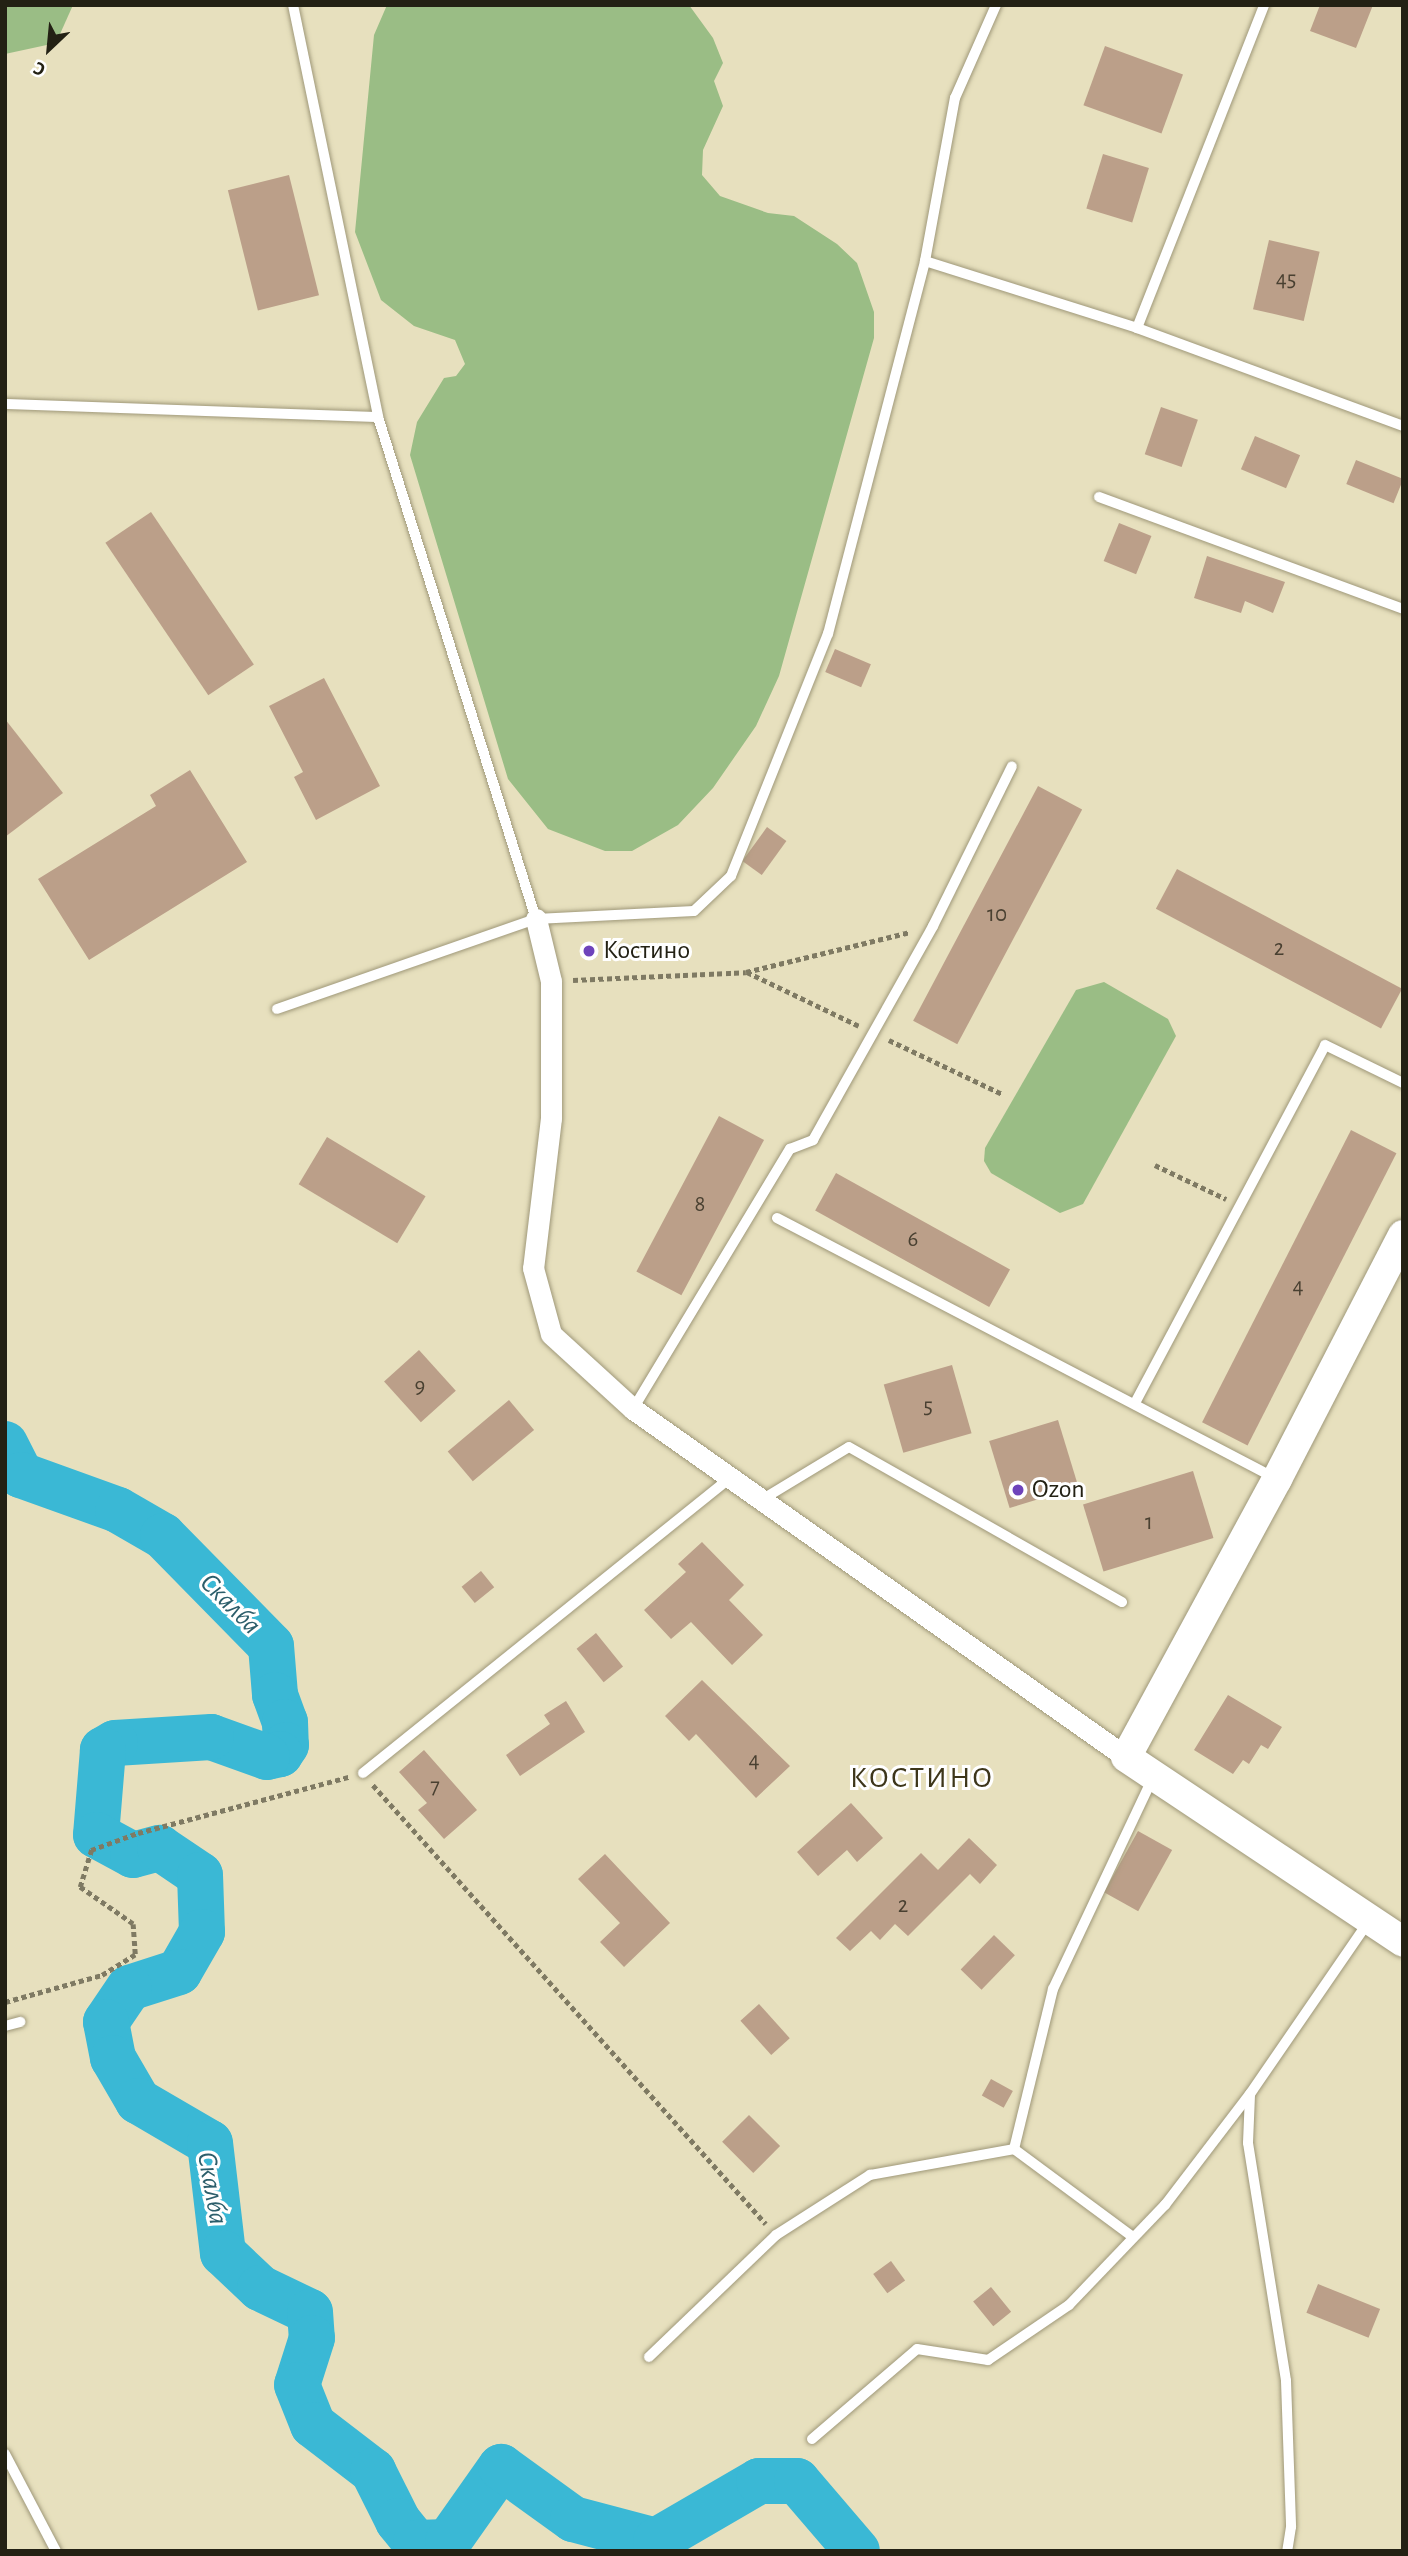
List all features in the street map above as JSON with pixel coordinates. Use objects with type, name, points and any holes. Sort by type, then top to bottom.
[{"type":"street","points":[[536,919],[551,981],[551,1118],[533,1268],[551,1334],[634,1409],[730,1478],[1153,1777],[1403,1942]]},
{"type":"street","points":[[1126,1757],[1278,1479],[1403,1235]]},
{"type":"lane","points":[[293,5],[378,417],[536,919]]},
{"type":"lane","points":[[277,1009],[536,919],[694,911],[731,876],[828,634],[925,261],[955,98],[996,5]]},
{"type":"lane","points":[[1137,328],[1264,5]]},
{"type":"lane","points":[[925,261],[1137,328],[1403,426]]},
{"type":"lane","points":[[5,404],[378,417]]},
{"type":"lane","points":[[1099,497],[1403,609]]},
{"type":"lane","points":[[634,1409],[790,1149],[813,1140],[933,926],[1012,766]]},
{"type":"lane","points":[[1135,1403],[1325,1045],[1403,1083]]},
{"type":"lane","points":[[777,1219],[1278,1479]]},
{"type":"lane","points":[[763,1499],[849,1447],[1122,1602]]},
{"type":"lane","points":[[363,1773],[730,1478]]},
{"type":"lane","points":[[1014,2149],[1053,1989],[1153,1777]]},
{"type":"lane","points":[[812,2439],[917,2349],[988,2360],[1069,2305],[1165,2205],[1250,2094],[1369,1921]]},
{"type":"lane","points":[[5,2025],[20,2022]]},
{"type":"lane","points":[[1250,2094],[1248,2143],[1286,2382],[1291,2527],[1287,2551]]},
{"type":"lane","points":[[649,2357],[776,2235],[870,2175],[1014,2149],[1133,2237]]},
{"type":"lane","points":[[5,2454],[56,2551]]},
{"type":"path","points":[[551,981],[746,972],[933,926]]},
{"type":"path","points":[[1155,1165],[1240,1205]]},
{"type":"path","points":[[5,2002],[102,1975],[135,1954],[133,1924],[80,1887],[91,1850],[138,1833],[363,1773],[776,2235]]},
{"type":"green space","points":[[5,5],[73,5],[56,43],[5,54]]},
{"type":"green space","points":[[387,5],[689,5],[713,38],[723,63],[714,81],[723,106],[703,150],[702,175],[720,196],[768,213],[794,216],[837,244],[857,263],[874,312],[874,338],[779,676],[756,726],[713,788],[678,825],[632,851],[605,851],[548,829],[508,779],[410,455],[417,422],[444,378],[456,376],[465,364],[455,340],[414,326],[381,300],[355,232],[374,35]]},
{"type":"green space","points":[[1104,982],[1168,1019],[1176,1036],[1083,1204],[1060,1213],[991,1173],[984,1161],[985,1148],[1076,990]]},
{"type":"building","points":[[1320,5],[1373,5],[1356,48],[1310,31]]},
{"type":"building","points":[[1105,46],[1183,74],[1161,134],[1083,105]]},
{"type":"building","points":[[1103,154],[1149,168],[1132,223],[1086,209]]},
{"type":"building","points":[[289,175],[319,295],[258,311],[228,190]]},
{"type":"building","points":[[1269,240],[1320,252],[1304,321],[1253,309]]},
{"type":"building","points":[[1161,407],[1198,420],[1182,467],[1145,454]]},
{"type":"building","points":[[1255,436],[1300,455],[1286,488],[1241,469]]},
{"type":"building","points":[[1356,460],[1403,479],[1394,503],[1346,484]]},
{"type":"building","points":[[151,512],[254,665],[208,695],[105,543]]},
{"type":"building","points":[[1119,523],[1151,536],[1136,574],[1104,561]]},
{"type":"building","points":[[1207,556],[1285,582],[1273,613],[1245,601],[1241,613],[1194,598]]},
{"type":"building","points":[[835,649],[871,664],[861,687],[825,672]]},
{"type":"building","points":[[324,678],[380,786],[316,820],[294,777],[303,772],[269,706]]},
{"type":"building","points":[[5,719],[63,793],[5,837]]},
{"type":"building","points":[[190,770],[247,862],[89,960],[38,879],[156,806],[150,795]]},
{"type":"building","points":[[1038,786],[1082,809],[957,1044],[913,1021]]},
{"type":"building","points":[[767,827],[786,841],[762,875],[742,861]]},
{"type":"building","points":[[1177,869],[1402,989],[1381,1028],[1156,909]]},
{"type":"building","points":[[719,1116],[764,1140],[681,1295],[636,1271]]},
{"type":"building","points":[[1351,1130],[1396,1153],[1248,1445],[1202,1422]]},
{"type":"building","points":[[327,1137],[426,1196],[397,1243],[299,1184]]},
{"type":"building","points":[[836,1173],[1010,1269],[989,1307],[815,1211]]},
{"type":"building","points":[[419,1350],[456,1391],[421,1422],[384,1381]]},
{"type":"building","points":[[952,1365],[972,1433],[903,1453],[884,1385]]},
{"type":"building","points":[[509,1400],[534,1430],[473,1481],[448,1451]]},
{"type":"building","points":[[1058,1420],[1078,1487],[1010,1508],[989,1441]]},
{"type":"building","points":[[1193,1471],[1213,1538],[1103,1572],[1083,1505]]},
{"type":"building","points":[[702,1542],[744,1585],[729,1600],[763,1635],[732,1665],[691,1622],[671,1639],[644,1610],[686,1572],[678,1564]]},
{"type":"building","points":[[481,1571],[494,1587],[475,1603],[462,1587]]},
{"type":"building","points":[[596,1633],[623,1666],[604,1682],[577,1649]]},
{"type":"building","points":[[702,1680],[790,1766],[756,1798],[696,1734],[689,1741],[665,1716]]},
{"type":"building","points":[[1228,1695],[1282,1727],[1268,1749],[1261,1745],[1249,1764],[1243,1760],[1233,1774],[1194,1750]]},
{"type":"building","points":[[566,1701],[585,1732],[520,1776],[506,1755],[550,1724],[544,1715]]},
{"type":"building","points":[[424,1750],[477,1810],[444,1839],[418,1810],[427,1803],[399,1772]]},
{"type":"building","points":[[851,1803],[883,1838],[857,1862],[847,1850],[818,1876],[797,1852]]},
{"type":"building","points":[[1138,1831],[1172,1850],[1138,1911],[1104,1892]]},
{"type":"building","points":[[969,1838],[997,1865],[980,1884],[970,1874],[908,1936],[895,1924],[880,1940],[871,1931],[850,1951],[836,1938],[921,1853],[938,1870]]},
{"type":"building","points":[[605,1854],[670,1923],[624,1967],[600,1942],[620,1923],[578,1879]]},
{"type":"building","points":[[994,1935],[1015,1955],[982,1990],[961,1970]]},
{"type":"building","points":[[759,2004],[790,2038],[771,2055],[740,2021]]},
{"type":"building","points":[[991,2079],[1013,2091],[1004,2108],[982,2096]]},
{"type":"building","points":[[749,2115],[780,2146],[753,2173],[722,2142]]},
{"type":"building","points":[[891,2261],[905,2280],[887,2293],[873,2274]]},
{"type":"building","points":[[1318,2284],[1380,2309],[1369,2338],[1306,2313]]},
{"type":"building","points":[[991,2287],[1011,2312],[993,2326],[973,2301]]},
{"type":"waterway","name":"Скалба","points":[[5,1444],[21,1475],[118,1510],[163,1536],[271,1646],[275,1695],[285,1722],[286,1745],[280,1754],[267,1757],[211,1737],[115,1743],[103,1750],[96,1835],[133,1855],[160,1848],[200,1875],[202,1932],[179,1972],[129,1988],[106,2022],[113,2058],[138,2101],[210,2143],[223,2253],[260,2288],[310,2312],[312,2338],[297,2385],[313,2425],[373,2471],[398,2521],[416,2543],[448,2542],[501,2467],[573,2519],[656,2541],[759,2481],[797,2481],[857,2551]]},
{"type":"place","name":"Костино","points":[[589,951]]},
{"type":"place","name":"Ozon","points":[[1018,1490]]},
{"type":"district","name":"КОСТИНО","points":[[922,1778]]}]
